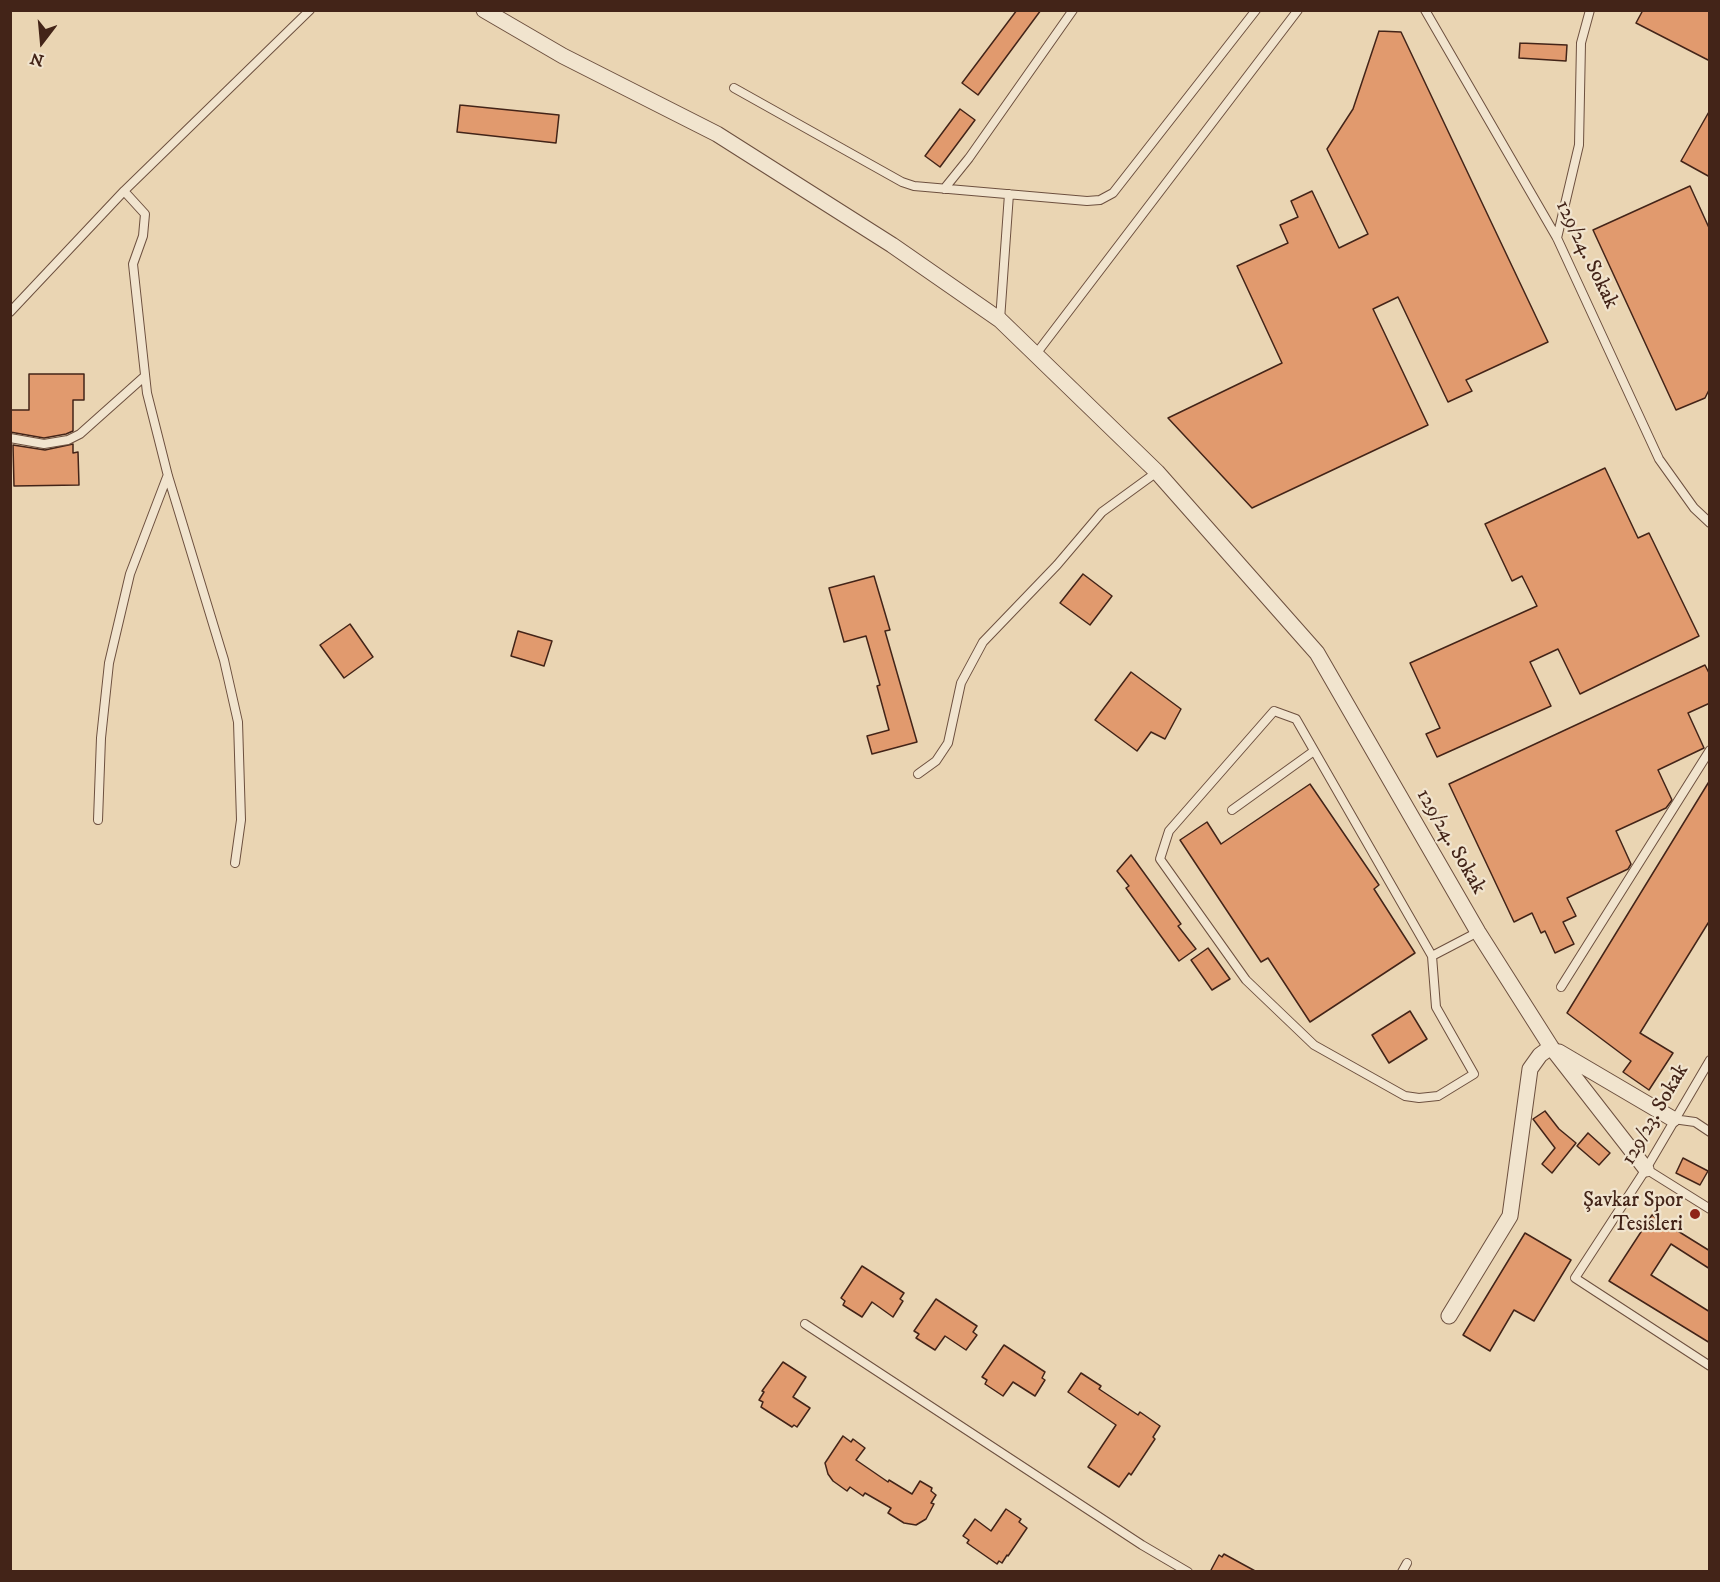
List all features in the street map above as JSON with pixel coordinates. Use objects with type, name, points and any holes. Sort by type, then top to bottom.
[{"type":"street","name":"129/24. Sokak","points":[[484,10],[563,56],[717,134],[892,245],[1000,320],[1157,472],[1317,653],[1478,932],[1552,1048],[1646,1168]]},
{"type":"street","name":"129/24. Sokak","points":[[1552,1048],[1673,1119]]},
{"type":"street","points":[[1449,1316],[1510,1216],[1530,1069],[1540,1055],[1552,1048]]},
{"type":"lane","points":[[10,312],[124,191],[310,10]]},
{"type":"lane","points":[[944,189],[1073,10]]},
{"type":"lane","points":[[734,88],[902,182],[914,186],[1087,201],[1100,200],[1113,193],[1256,10]]},
{"type":"lane","points":[[1036,354],[1298,10]]},
{"type":"lane","name":"129/24. Sokak","points":[[1425,10],[1557,238],[1659,459],[1694,508],[1707,521]]},
{"type":"lane","points":[[1557,238],[1579,145],[1581,43],[1590,10]]},
{"type":"lane","points":[[124,191],[145,214],[143,236],[133,264],[147,393],[168,476],[224,660],[238,722],[241,820],[235,863]]},
{"type":"lane","points":[[1000,320],[1009,194]]},
{"type":"lane","points":[[10,438],[44,444],[68,440],[80,435],[145,376]]},
{"type":"lane","points":[[918,774],[936,761],[943,752],[961,683],[983,642],[1057,565],[1102,512],[1157,472]]},
{"type":"lane","points":[[98,820],[101,738],[109,663],[130,574],[168,476]]},
{"type":"lane","points":[[1274,711],[1296,719],[1432,956],[1436,1007],[1474,1074],[1438,1096],[1427,1098],[1404,1096],[1314,1045],[1245,980],[1161,858],[1169,831],[1274,711]]},
{"type":"lane","points":[[1561,987],[1710,750]]},
{"type":"lane","points":[[1232,810],[1314,751]]},
{"type":"lane","points":[[1432,956],[1478,932]]},
{"type":"lane","name":"129/23. Sokak","points":[[1710,1060],[1646,1168],[1575,1278],[1710,1366]]},
{"type":"lane","points":[[1673,1119],[1695,1122],[1710,1132]]},
{"type":"lane","points":[[1646,1168],[1710,1209]]},
{"type":"lane","points":[[804,1324],[1132,1539],[1188,1572]]},
{"type":"lane","points":[[1402,1572],[1407,1563]]},
{"type":"building","points":[[1017,10],[1041,10],[978,95],[962,83]]},
{"type":"building","points":[[1643,10],[1710,10],[1710,61],[1636,23]]},
{"type":"building","points":[[1379,31],[1401,32],[1548,342],[1466,380],[1472,391],[1448,402],[1398,297],[1373,309],[1428,425],[1252,508],[1168,418],[1282,363],[1237,266],[1288,243],[1280,225],[1298,217],[1291,201],[1312,191],[1339,248],[1368,234],[1327,149],[1353,109]]},
{"type":"building","points":[[1520,43],[1567,45],[1566,61],[1519,58]]},
{"type":"building","points":[[460,105],[559,115],[556,143],[457,132]]},
{"type":"building","points":[[960,109],[975,120],[940,167],[925,156]]},
{"type":"building","points":[[1710,110],[1710,177],[1681,161]]},
{"type":"building","points":[[1690,186],[1710,230],[1710,388],[1705,398],[1676,410],[1593,230]]},
{"type":"building","points":[[29,374],[84,374],[84,400],[73,400],[73,431],[44,438],[10,432],[10,410],[29,410]]},
{"type":"building","points":[[73,444],[73,453],[78,452],[79,485],[14,486],[13,445],[45,450]]},
{"type":"building","points":[[1605,468],[1638,538],[1649,533],[1699,636],[1580,694],[1558,649],[1530,662],[1551,706],[1437,757],[1426,734],[1440,728],[1410,663],[1537,606],[1522,576],[1512,581],[1485,524]]},
{"type":"building","points":[[1083,574],[1112,596],[1090,625],[1060,603]]},
{"type":"building","points":[[874,576],[890,630],[885,631],[917,742],[872,754],[867,736],[889,730],[877,686],[880,685],[866,636],[844,642],[829,588]]},
{"type":"building","points":[[350,624],[373,657],[344,678],[320,645]]},
{"type":"building","points":[[518,631],[552,641],[544,666],[511,656]]},
{"type":"building","points":[[1705,665],[1710,675],[1710,703],[1688,713],[1704,748],[1658,770],[1672,800],[1666,808],[1616,831],[1631,864],[1628,869],[1567,898],[1576,916],[1563,922],[1574,944],[1555,953],[1545,931],[1541,933],[1532,913],[1514,922],[1449,784]]},
{"type":"building","points":[[1131,672],[1181,709],[1165,739],[1151,732],[1137,751],[1095,720]]},
{"type":"building","points":[[1710,780],[1710,920],[1640,1033],[1673,1053],[1649,1090],[1623,1072],[1631,1061],[1567,1013]]},
{"type":"building","points":[[1310,784],[1379,885],[1374,889],[1415,953],[1310,1022],[1268,958],[1261,962],[1180,840],[1207,822],[1221,844]]},
{"type":"building","points":[[1131,855],[1181,924],[1178,926],[1196,949],[1179,961],[1126,888],[1129,886],[1117,871]]},
{"type":"building","points":[[1208,948],[1230,979],[1212,990],[1191,960]]},
{"type":"building","points":[[1410,1011],[1427,1039],[1389,1063],[1372,1035]]},
{"type":"building","points":[[1545,1111],[1559,1129],[1576,1143],[1552,1173],[1542,1164],[1555,1148],[1533,1119]]},
{"type":"building","points":[[1588,1133],[1610,1153],[1599,1165],[1577,1146]]},
{"type":"building","points":[[1683,1158],[1708,1171],[1700,1185],[1676,1173]]},
{"type":"building","points":[[1652,1215],[1710,1251],[1710,1269],[1671,1244],[1651,1275],[1710,1312],[1710,1343],[1609,1281]]},
{"type":"building","points":[[1525,1233],[1571,1260],[1534,1321],[1514,1310],[1490,1351],[1463,1335]]},
{"type":"building","points":[[862,1266],[904,1293],[900,1299],[903,1301],[893,1317],[872,1302],[862,1317],[843,1305],[845,1301],[841,1298]]},
{"type":"building","points":[[936,1299],[977,1326],[973,1332],[977,1335],[966,1350],[945,1336],[935,1350],[916,1338],[919,1334],[914,1331]]},
{"type":"building","points":[[1004,1345],[1045,1372],[1042,1378],[1045,1380],[1035,1396],[1013,1382],[1003,1396],[985,1384],[987,1380],[982,1377]]},
{"type":"building","points":[[783,1362],[806,1377],[793,1397],[810,1408],[797,1427],[794,1425],[792,1427],[761,1407],[763,1402],[759,1400],[764,1392],[762,1391]]},
{"type":"building","points":[[1081,1373],[1101,1386],[1099,1389],[1138,1415],[1140,1412],[1160,1426],[1153,1437],[1155,1439],[1131,1475],[1129,1473],[1119,1487],[1088,1467],[1116,1425],[1068,1392]]},
{"type":"building","points":[[843,1436],[851,1442],[853,1439],[865,1448],[856,1460],[888,1482],[889,1480],[912,1494],[920,1481],[932,1488],[931,1491],[936,1495],[926,1519],[916,1525],[904,1523],[888,1513],[891,1508],[865,1493],[863,1496],[850,1487],[847,1491],[833,1481],[825,1463]]},
{"type":"building","points":[[1006,1509],[1021,1519],[1019,1522],[1027,1528],[1008,1556],[1002,1563],[999,1561],[997,1564],[967,1543],[969,1540],[963,1536],[975,1519],[991,1531]]},
{"type":"building","points":[[1224,1554],[1257,1572],[1210,1572],[1219,1555],[1222,1557]]},
{"type":"place","name":"Şavkar Spor Tesisleri","points":[[1695,1214]]}]
